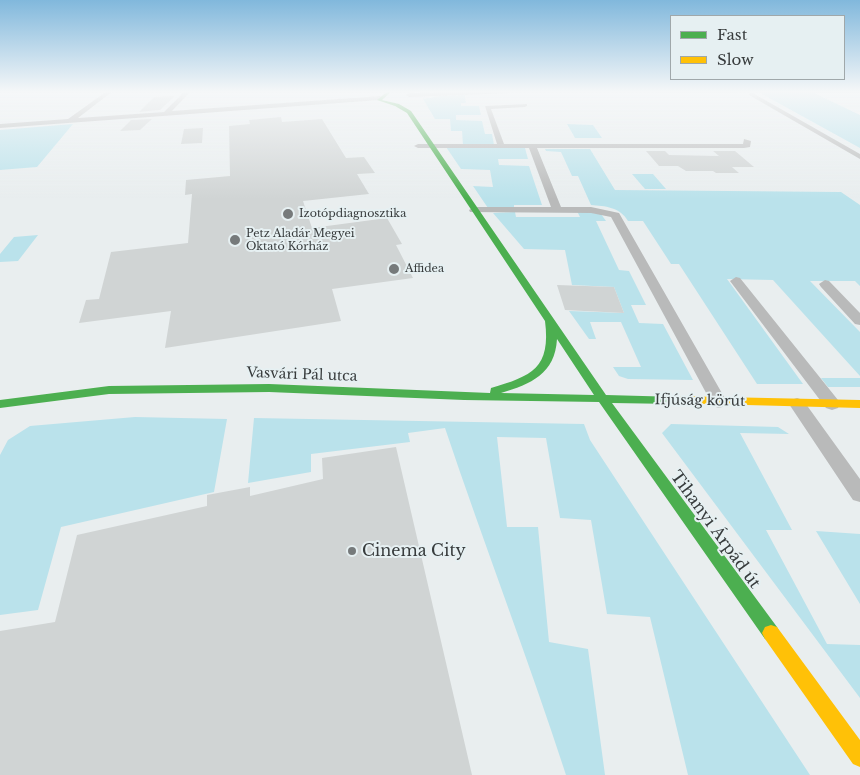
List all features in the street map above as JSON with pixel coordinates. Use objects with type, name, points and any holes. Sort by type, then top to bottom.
[{"type":"street","name":"Tihanyi Árpád út","points":[[418,127],[626,434],[860,757]]},
{"type":"street","points":[[495,127],[501,145]]},
{"type":"street","points":[[812,127],[860,157]]},
{"type":"street","points":[[418,146],[744,146],[747,145],[747,141]]},
{"type":"street","points":[[532,146],[557,210]]},
{"type":"street","points":[[474,210],[591,210],[615,215],[719,402]]},
{"type":"street","points":[[736,281],[832,404]]},
{"type":"street","points":[[825,284],[860,321]]},
{"type":"street","name":"Tihanyi Árpád út","points":[[464,396],[506,388],[529,379],[542,369],[549,360],[554,345],[549,318]]},
{"type":"street","name":"Vasvári Pál utca","points":[[0,404],[119,390],[269,388],[464,396],[603,399]]},
{"type":"street","name":"Ifjúság körút","points":[[603,399],[860,404]]},
{"type":"street","points":[[797,404],[860,494]]},
{"type":"shaded area","points":[[70,127],[37,167],[0,170],[0,130]]},
{"type":"shaded area","points":[[451,127],[483,127],[485,134],[492,134],[494,145],[463,145],[462,131],[451,131]]},
{"type":"shaded area","points":[[569,127],[594,127],[602,138],[575,138]]},
{"type":"shaded area","points":[[822,127],[860,127],[860,148]]},
{"type":"shaded area","points":[[446,147],[525,148],[528,159],[498,159],[499,165],[529,166],[542,205],[514,205],[514,208],[488,208],[473,186],[493,187],[490,170],[461,169]]},
{"type":"shaded area","points":[[545,149],[590,149],[615,190],[841,192],[860,205],[860,286],[855,281],[810,281],[860,332],[860,376],[773,280],[727,279],[803,384],[757,384],[679,264],[671,264],[643,221],[628,221],[625,216],[616,210],[591,205],[578,176],[572,176],[561,152],[546,151]]},
{"type":"shaded area","points":[[632,174],[653,174],[666,189],[645,189]]},
{"type":"shaded area","points":[[577,211],[601,214],[606,221],[596,221],[619,270],[629,271],[646,305],[631,305],[639,323],[663,324],[693,380],[628,379],[619,376],[613,367],[641,367],[621,322],[590,322],[596,339],[589,339],[569,311],[624,313],[614,287],[572,285],[565,250],[524,249],[493,213],[515,212],[516,217],[580,217]]},
{"type":"shaded area","points":[[38,235],[18,261],[0,262],[0,254],[14,237]]},
{"type":"shaded area","points":[[821,378],[860,378],[860,387],[828,387]]},
{"type":"shaded area","points":[[135,417],[227,419],[214,492],[61,527],[38,610],[0,615],[0,455],[8,440],[30,426]]},
{"type":"shaded area","points":[[254,418],[584,424],[590,440],[810,775],[688,775],[650,617],[607,614],[591,520],[560,518],[546,438],[497,437],[507,527],[538,527],[549,642],[588,649],[605,775],[566,775],[445,428],[408,433],[410,442],[311,454],[311,472],[248,483]]},
{"type":"shaded area","points":[[671,424],[778,427],[789,434],[740,433],[792,530],[766,530],[827,644],[860,645],[860,698],[662,433]]},
{"type":"shaded area","points":[[816,531],[860,534],[860,604]]},
{"type":"building","points":[[124,127],[143,127],[140,130],[120,131]]},
{"type":"building","points":[[229,127],[327,127],[346,158],[364,157],[375,173],[357,174],[369,194],[303,201],[312,228],[387,218],[402,244],[396,245],[413,278],[332,289],[341,321],[165,348],[171,311],[79,323],[86,300],[99,299],[111,252],[188,243],[192,194],[185,195],[186,180],[230,176]]},
{"type":"building","points":[[203,128],[202,143],[181,144],[184,129]]},
{"type":"building","points":[[646,151],[665,151],[669,155],[719,156],[739,173],[686,171],[678,166],[659,166]]},
{"type":"building","points":[[713,151],[735,151],[754,167],[732,167]]},
{"type":"building","points":[[557,285],[614,287],[624,313],[565,310]]},
{"type":"building","points":[[396,447],[472,775],[0,775],[0,631],[55,622],[77,535],[207,506],[207,495],[250,487],[250,496],[323,479],[322,458]]},
{"type":"traffic: fast","points":[[419,127],[626,433],[771,633]]},
{"type":"traffic: fast","points":[[495,391],[522,382],[542,369],[548,360],[551,349],[550,320]]},
{"type":"traffic: fast","points":[[0,404],[109,390],[269,388],[464,396],[675,400]]},
{"type":"traffic: slow","points":[[675,400],[860,404]]},
{"type":"traffic: slow","points":[[771,633],[860,757]]},
{"type":"place","name":"Izotópdiagnosztika","points":[[288,214]]},
{"type":"place","name":"Petz Aladár Megyei Oktató Kórház","points":[[235,240]]},
{"type":"place","name":"Affidea","points":[[394,269]]},
{"type":"place","name":"Cinema City","points":[[352,551]]}]
